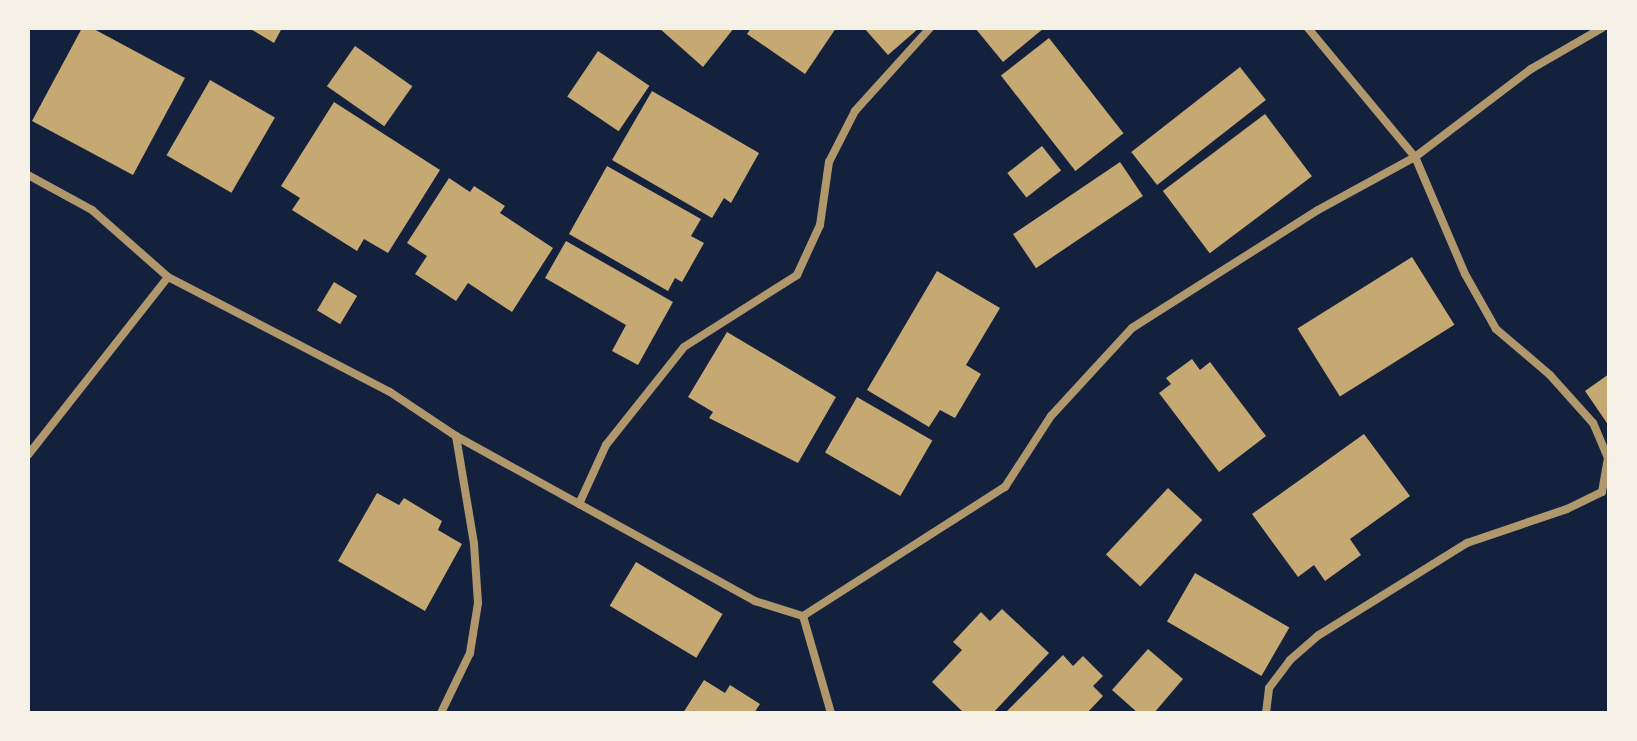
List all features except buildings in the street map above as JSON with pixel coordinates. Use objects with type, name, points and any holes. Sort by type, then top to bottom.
[{"type":"street","points":[[579,504],[606,445],[684,347],[797,275],[820,225],[829,162],[855,111],[930,28]]},
{"type":"street","points":[[1266,713],[1269,688],[1290,660],[1373,597],[1467,543],[1602,492],[1608,458],[1593,423],[1550,375],[1496,329],[1465,274],[1415,157],[1308,28]]},
{"type":"street","points":[[28,175],[92,210],[168,277],[390,392],[456,436],[755,601],[803,616],[1005,487],[1051,416],[1132,328],[1318,210],[1415,157],[1531,69],[1602,28]]},
{"type":"street","points":[[28,455],[168,277]]},
{"type":"street","points":[[441,713],[470,653],[478,603],[456,436]]},
{"type":"street","points":[[803,616],[831,713]]}]
